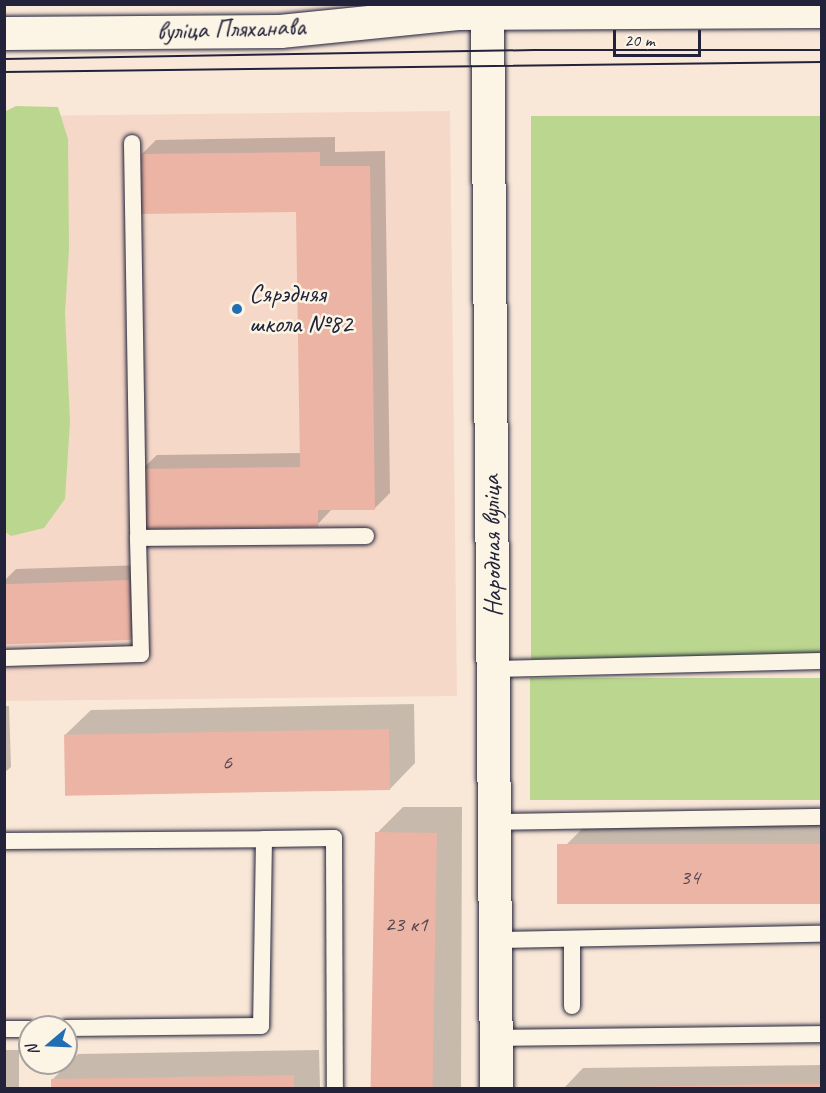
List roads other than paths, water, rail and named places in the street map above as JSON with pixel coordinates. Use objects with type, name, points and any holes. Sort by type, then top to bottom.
[{"type":"street","name":"вуліца Пляханава","points":[[387,4],[477,10],[822,11]]},
{"type":"street","name":"вуліца Пляханава","points":[[4,33],[280,31],[477,10]]},
{"type":"street","name":"Народная вуліца","points":[[477,10],[494,669],[496,1089]]},
{"type":"lane","points":[[4,658],[141,654],[132,143]]},
{"type":"lane","points":[[138,538],[366,536]]},
{"type":"lane","points":[[494,669],[822,661]]},
{"type":"lane","points":[[495,822],[822,817]]},
{"type":"lane","points":[[4,841],[334,838],[335,1089]]},
{"type":"lane","points":[[78,1028],[261,1026],[264,839]]},
{"type":"lane","points":[[496,940],[822,934]]},
{"type":"lane","points":[[572,939],[572,1006]]},
{"type":"lane","points":[[496,1038],[822,1034]]},
{"type":"tram line","points":[[4,59],[534,50],[822,50]]},
{"type":"tram line","points":[[4,72],[822,62]]},
{"type":"place","name":"Сярэдняя школа №82","points":[[237,309]]}]
